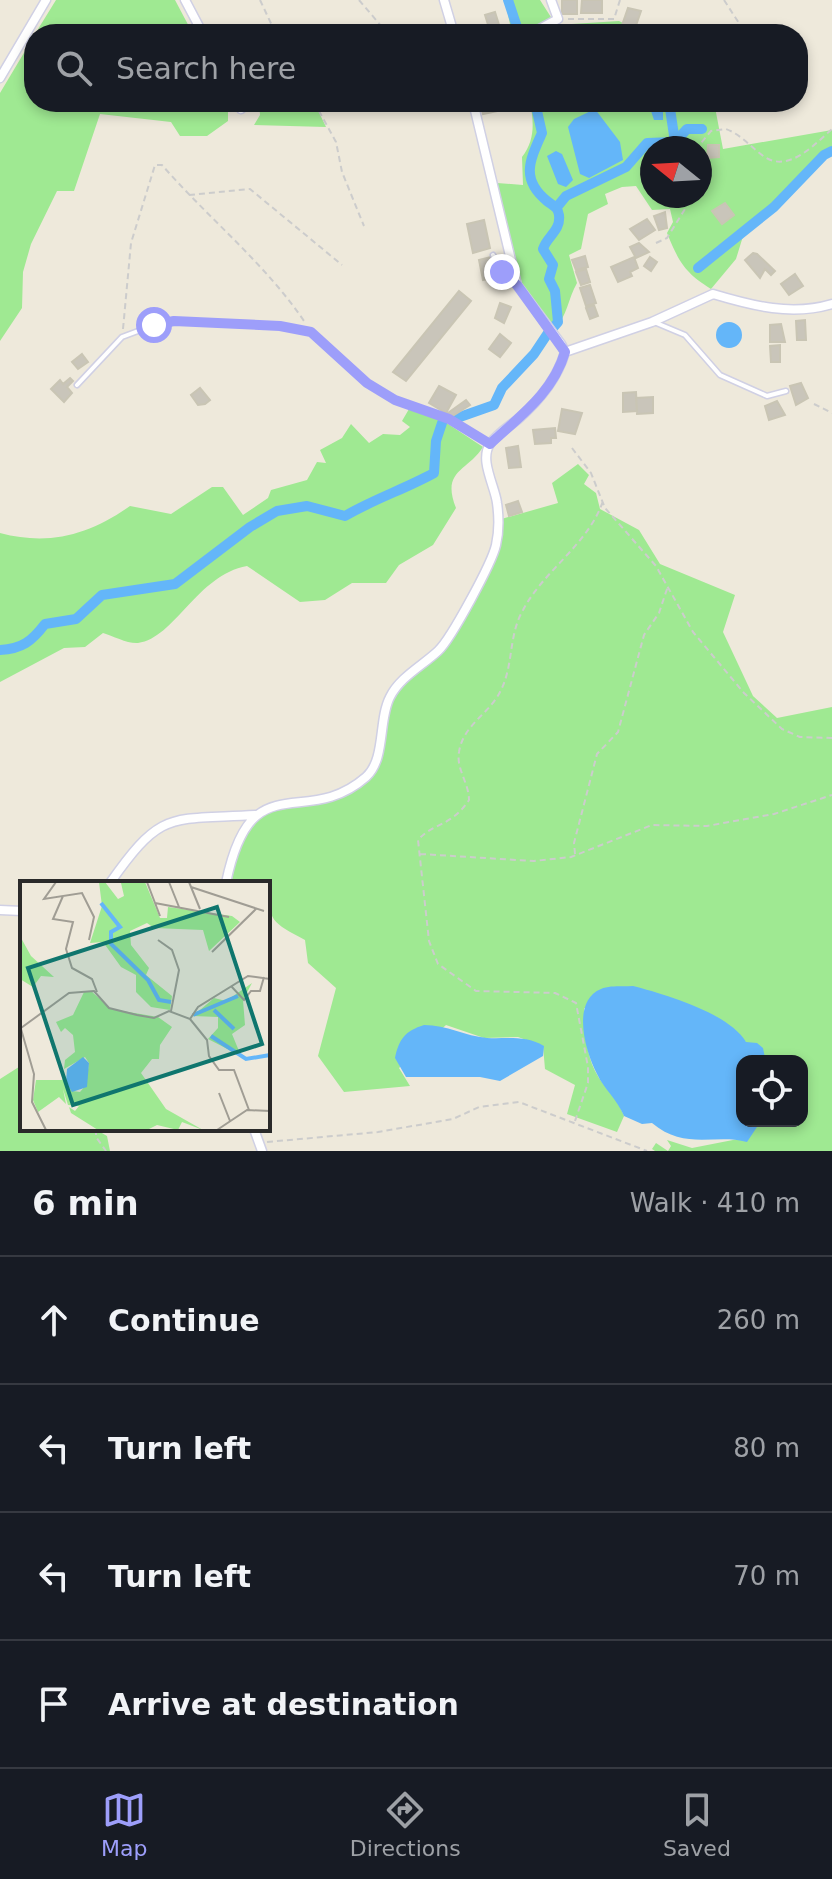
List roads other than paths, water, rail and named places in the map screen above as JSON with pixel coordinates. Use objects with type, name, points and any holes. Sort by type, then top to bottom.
[{"type":"street","points":[[32,24],[46,0]]},
{"type":"street","points":[[185,0],[198,24]]},
{"type":"street","points":[[444,0],[451,24]]},
{"type":"street","points":[[549,24],[558,19],[551,0]]},
{"type":"street","points":[[0,78],[24,37]]},
{"type":"street","points":[[475,112],[517,285],[565,352]]},
{"type":"street","points":[[565,352],[652,322],[713,294],[743,303],[805,312],[832,304]]},
{"type":"street","points":[[226,881],[233,848],[243,829],[256,815],[274,806],[347,788],[374,767],[390,697],[400,683],[452,636],[495,547],[498,520],[487,465],[490,444],[539,398],[560,369],[565,352]]},
{"type":"street","points":[[111,881],[141,839],[170,819],[256,815]]},
{"type":"street","points":[[0,910],[20,911]]},
{"type":"lane","points":[[493,255],[502,272],[517,285]]},
{"type":"lane","points":[[77,385],[122,337],[174,321],[280,326],[311,332],[367,383],[395,400],[449,419],[490,444]]},
{"type":"lane","points":[[652,322],[685,335],[720,375],[767,396],[786,391]]},
{"type":"water","points":[[589,112],[597,112],[620,142],[623,160],[589,178],[580,174],[568,127],[574,119]]},
{"type":"water","points":[[651,112],[663,112],[663,120],[654,120]]},
{"type":"water","points":[[556,151],[562,154],[573,180],[566,187],[558,184],[547,156]]},
{"type":"water","points":[[729,322],[738,326],[742,335],[738,344],[729,348],[720,344],[716,335],[720,326]]},
{"type":"water","points":[[633,986],[678,1000],[726,1022],[746,1042],[757,1043],[763,1048],[764,1055],[736,1055],[736,1127],[757,1127],[747,1142],[676,1137],[652,1123],[642,1124],[624,1116],[592,1064],[583,1027],[586,1004],[592,995],[612,987]]},
{"type":"water","points":[[424,1025],[479,1037],[530,1040],[544,1046],[543,1056],[500,1081],[480,1077],[406,1077],[395,1058],[399,1046],[408,1033]]},
{"type":"waterway","points":[[508,0],[516,24]]},
{"type":"waterway","points":[[537,112],[542,133],[531,161],[530,177],[539,193],[556,208],[559,215],[558,225],[543,249],[553,265],[549,279],[555,291],[558,322],[552,329]]},
{"type":"waterway","points":[[670,112],[674,136]]},
{"type":"waterway","points":[[557,207],[566,196],[626,167],[647,143],[675,142],[687,129],[702,129]]},
{"type":"waterway","points":[[698,268],[774,207],[824,155],[832,151]]},
{"type":"waterway","points":[[457,418],[494,405],[502,388],[534,354],[548,333]]},
{"type":"waterway","points":[[0,650],[26,643],[45,624],[76,619],[102,595],[175,584],[250,527],[277,511],[307,506],[345,516],[423,479],[434,473],[436,441],[442,423]]}]
